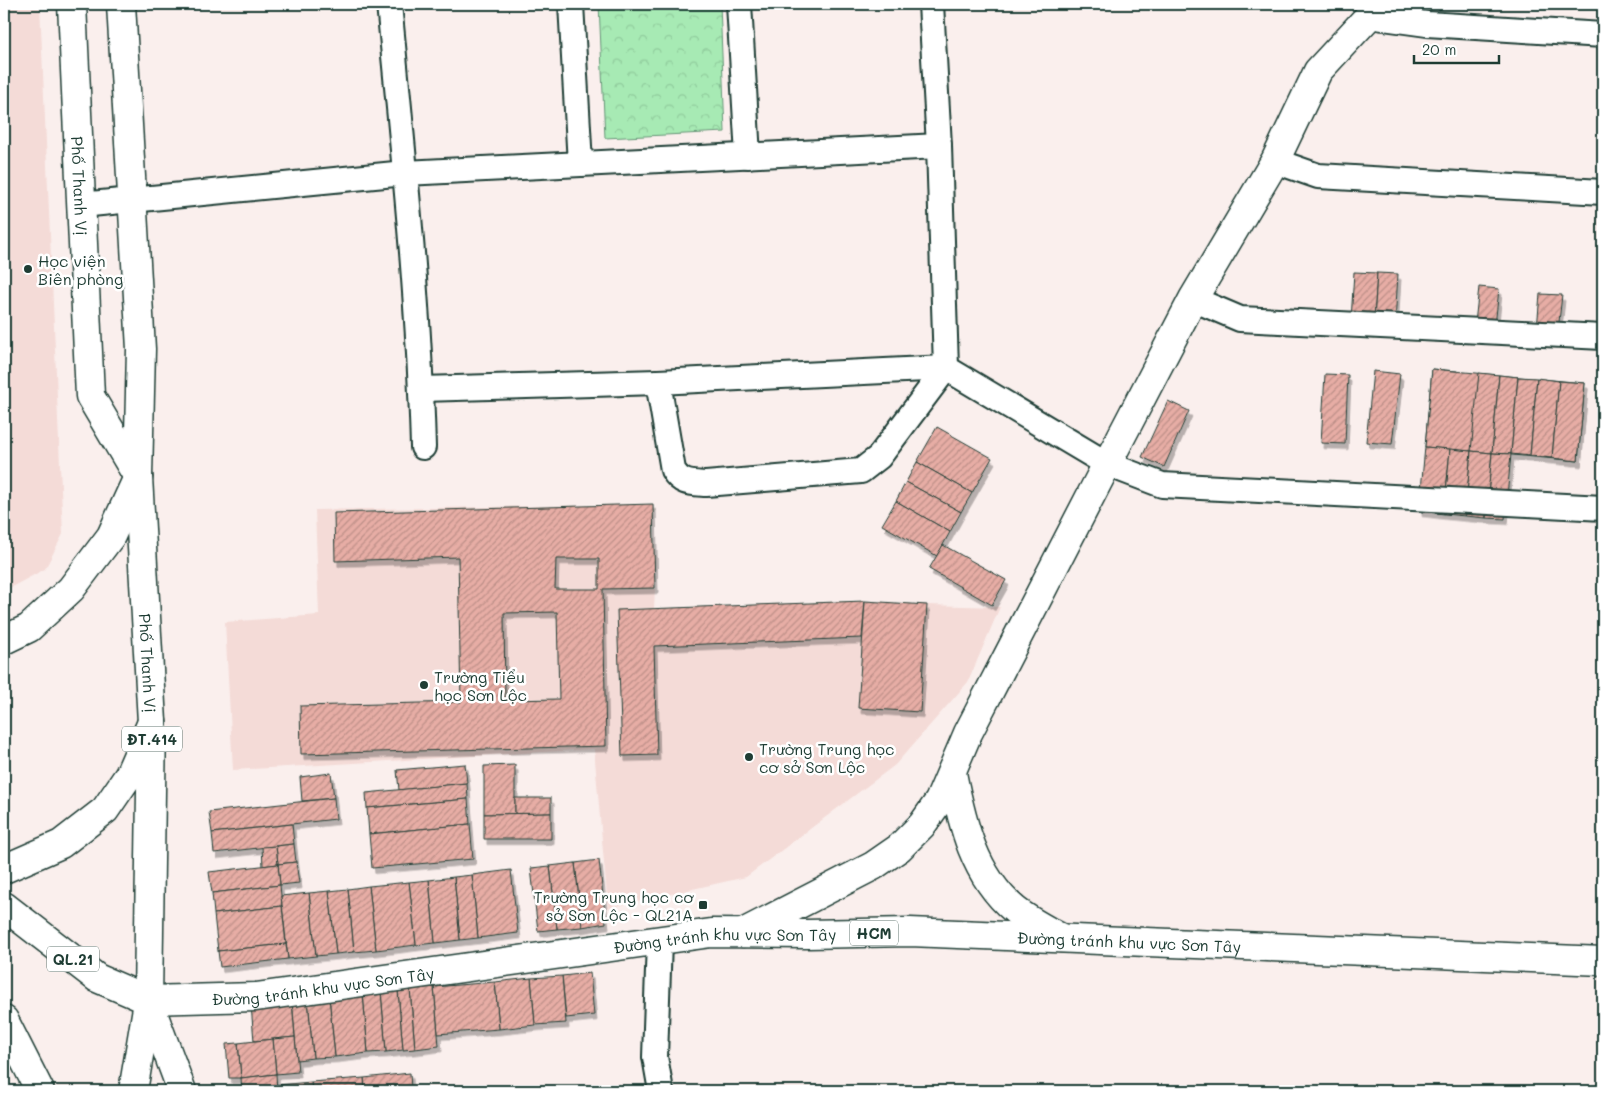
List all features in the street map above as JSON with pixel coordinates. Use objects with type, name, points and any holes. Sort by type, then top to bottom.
[{"type":"main road","name":"Phố Thanh Vị","points":[[72,4],[90,396],[138,477]]},
{"type":"main road","name":"Phố Thanh Vị","points":[[121,4],[141,349],[138,477],[152,722],[148,1000]]},
{"type":"main road","points":[[743,933],[873,866],[899,848],[922,825],[939,802],[968,733],[1107,464],[1193,300],[1275,161],[1318,71],[1373,10]]},
{"type":"main road","points":[[4,640],[29,628],[71,589],[111,536],[138,477]]},
{"type":"main road","points":[[4,869],[61,844],[105,810],[130,775],[152,722]]},
{"type":"main road","points":[[952,773],[963,822],[984,874],[997,893],[1015,910],[1061,938]]},
{"type":"main road","name":"QL.21","points":[[4,906],[97,978],[148,1000]]},
{"type":"main road","name":"Đường tránh khu vực Sơn Tây","points":[[148,1000],[256,997],[712,932],[807,934],[910,932],[1603,961]]},
{"type":"main road","points":[[133,1091],[148,1000]]},
{"type":"main road","points":[[148,1000],[182,1091]]},
{"type":"main road","points":[[4,1020],[40,1091]]},
{"type":"street","points":[[389,4],[405,173],[422,390],[423,447]]},
{"type":"street","points":[[571,4],[580,164]]},
{"type":"street","points":[[739,4],[748,156]]},
{"type":"street","points":[[658,382],[673,470],[683,481],[706,484],[861,471],[879,456],[946,368],[939,146],[931,4]]},
{"type":"street","points":[[1373,10],[1427,24],[1603,35]]},
{"type":"street","points":[[81,205],[405,173],[939,146]]},
{"type":"street","points":[[1275,161],[1318,176],[1603,192]]},
{"type":"street","points":[[1193,300],[1240,319],[1603,337]]},
{"type":"street","points":[[422,390],[658,382],[946,368],[1107,464],[1162,485],[1603,508]]},
{"type":"street","points":[[659,941],[654,1057],[661,1091]]},
{"type":"shaded area","name":"Học viện Biên phòng","points":[[4,4],[40,4],[63,534],[45,569],[4,591]]},
{"type":"shaded area","points":[[653,504],[654,609],[865,601],[1000,607],[968,682],[895,765],[746,877],[608,908],[594,749],[233,770],[225,622],[319,615],[315,510]]},
{"type":"green space","points":[[599,4],[720,4],[725,132],[605,138]]},
{"type":"building","points":[[1354,272],[1377,273],[1374,321],[1351,320]]},
{"type":"building","points":[[1377,273],[1398,274],[1395,323],[1374,321]]},
{"type":"building","points":[[1479,287],[1499,289],[1495,326],[1475,323]]},
{"type":"building","points":[[1540,294],[1562,295],[1558,331],[1537,329]]},
{"type":"building","points":[[1432,369],[1457,371],[1450,449],[1425,447]]},
{"type":"building","points":[[1432,369],[1585,383],[1578,461],[1425,447]]},
{"type":"building","points":[[1373,371],[1400,374],[1392,444],[1366,442]]},
{"type":"building","points":[[1479,373],[1499,375],[1492,453],[1471,451]]},
{"type":"building","points":[[1325,374],[1348,375],[1345,444],[1321,443]]},
{"type":"building","points":[[1499,375],[1518,377],[1511,454],[1492,453]]},
{"type":"building","points":[[1518,377],[1537,378],[1530,456],[1511,454]]},
{"type":"building","points":[[1537,378],[1559,381],[1552,458],[1530,456]]},
{"type":"building","points":[[1559,381],[1585,383],[1578,461],[1552,458]]},
{"type":"building","points":[[1168,401],[1189,411],[1164,467],[1142,457]]},
{"type":"building","points":[[937,427],[992,458],[972,493],[917,462]]},
{"type":"building","points":[[1425,447],[1450,449],[1444,514],[1419,511]]},
{"type":"building","points":[[1450,449],[1471,451],[1465,516],[1444,514]]},
{"type":"building","points":[[1471,451],[1492,453],[1486,518],[1465,516]]},
{"type":"building","points":[[1492,453],[1511,454],[1505,519],[1486,518]]},
{"type":"building","points":[[917,462],[972,493],[961,512],[906,482]]},
{"type":"building","points":[[906,482],[961,512],[950,532],[896,501]]},
{"type":"building","points":[[896,501],[950,532],[937,556],[882,525]]},
{"type":"building","points":[[653,504],[655,588],[603,589],[606,746],[301,754],[300,706],[461,702],[458,557],[335,561],[334,513]],"holes":[[[556,559],[599,559],[599,589],[555,589]],[[557,612],[559,699],[505,700],[504,613]]]},
{"type":"building","points":[[943,545],[1006,580],[992,605],[929,569]]},
{"type":"building","points":[[865,601],[862,638],[654,646],[657,755],[622,756],[617,610]]},
{"type":"building","points":[[865,601],[927,605],[920,712],[858,708]]},
{"type":"building","points":[[465,764],[467,783],[399,790],[397,770]]},
{"type":"building","points":[[515,765],[515,814],[484,814],[484,766]]},
{"type":"building","points":[[331,773],[334,798],[302,801],[300,777]]},
{"type":"building","points":[[467,783],[468,799],[367,808],[366,793]]},
{"type":"building","points":[[334,798],[336,819],[212,833],[209,812]]},
{"type":"building","points":[[515,798],[551,798],[551,813],[515,814]]},
{"type":"building","points":[[468,799],[470,824],[369,834],[367,808]]},
{"type":"building","points":[[551,813],[551,839],[484,839],[484,814]]},
{"type":"building","points":[[292,824],[294,844],[214,853],[212,833]]},
{"type":"building","points":[[470,824],[473,859],[372,868],[369,834]]},
{"type":"building","points":[[294,844],[296,862],[278,864],[276,846]]},
{"type":"building","points":[[276,846],[278,864],[263,866],[262,847]]},
{"type":"building","points":[[599,860],[606,923],[582,927],[575,863]]},
{"type":"building","points":[[296,862],[299,883],[280,885],[278,864]]},
{"type":"building","points":[[575,863],[582,927],[557,929],[550,866]]},
{"type":"building","points":[[278,864],[280,885],[212,893],[209,872]]},
{"type":"building","points":[[550,866],[557,929],[538,931],[531,868]]},
{"type":"building","points":[[511,870],[518,933],[478,938],[472,875]]},
{"type":"building","points":[[472,875],[478,938],[460,940],[454,877]]},
{"type":"building","points":[[454,877],[460,940],[435,943],[429,880]]},
{"type":"building","points":[[429,880],[435,943],[416,945],[409,882]]},
{"type":"building","points":[[409,882],[416,945],[376,950],[369,886]]},
{"type":"building","points":[[280,885],[282,906],[214,914],[212,893]]},
{"type":"building","points":[[369,886],[376,950],[354,952],[348,889]]},
{"type":"building","points":[[348,889],[354,952],[336,954],[329,891]]},
{"type":"building","points":[[329,891],[336,954],[316,956],[309,893]]},
{"type":"building","points":[[309,893],[316,956],[288,959],[281,896]]},
{"type":"building","points":[[282,906],[286,944],[218,951],[214,914]]},
{"type":"building","points":[[286,944],[288,959],[220,967],[218,951]]},
{"type":"building","points":[[590,973],[594,1015],[566,1018],[562,976]]},
{"type":"building","points":[[562,976],[566,1023],[535,1025],[531,978]]},
{"type":"building","points":[[531,978],[535,1025],[499,1029],[495,982]]},
{"type":"building","points":[[495,982],[499,1029],[438,1034],[434,987]]},
{"type":"building","points":[[434,987],[439,1046],[415,1049],[410,989]]},
{"type":"building","points":[[410,989],[415,1049],[403,1050],[398,991]]},
{"type":"building","points":[[398,991],[403,1050],[386,1052],[381,992]]},
{"type":"building","points":[[381,992],[386,1052],[368,1053],[363,994]]},
{"type":"building","points":[[363,994],[368,1053],[335,1057],[329,997]]},
{"type":"building","points":[[329,997],[335,1057],[313,1058],[308,999]]},
{"type":"building","points":[[308,999],[313,1058],[297,1060],[292,1001]]},
{"type":"building","points":[[292,1001],[295,1037],[254,1041],[251,1005]]},
{"type":"building","points":[[295,1037],[298,1072],[276,1074],[273,1039]]},
{"type":"building","points":[[273,1039],[276,1074],[241,1078],[238,1043]]},
{"type":"building","points":[[238,1043],[241,1078],[229,1078],[226,1044]]},
{"type":"building","points":[[410,1073],[411,1089],[365,1091],[364,1078]]},
{"type":"building","points":[[276,1074],[277,1091],[242,1091],[241,1078]]},
{"type":"building","points":[[364,1078],[365,1091],[312,1091],[311,1082]]},
{"type":"building","points":[[311,1082],[312,1091],[277,1091],[277,1085]]},
{"type":"place","name":"Học viện Biên phòng","points":[[28,269]]},
{"type":"place","name":"Trường Tiểu học Sơn Lộc","points":[[424,685]]},
{"type":"place","name":"Trường Trung học cơ sở Sơn Lộc","points":[[749,757]]},
{"type":"place","name":"Trường Trung học cơ sở Sơn Lộc - QL21A","points":[[703,905]]}]
